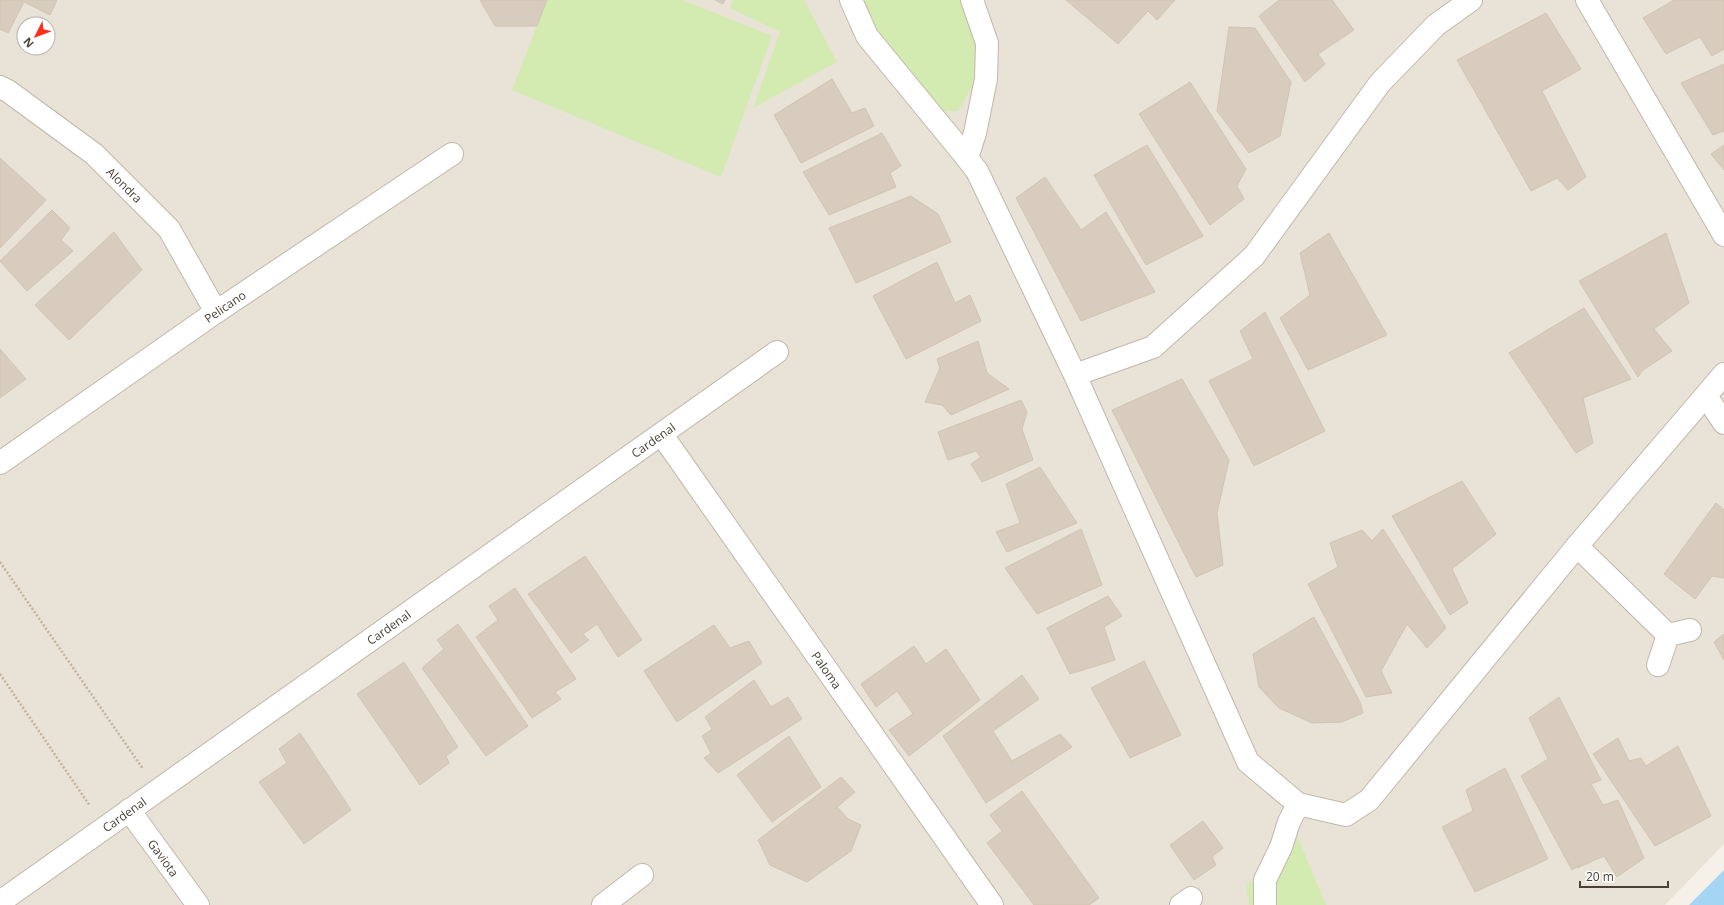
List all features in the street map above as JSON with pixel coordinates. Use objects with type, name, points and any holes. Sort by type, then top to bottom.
[{"type":"street","points":[[851,0],[867,36],[977,171],[1075,375],[1248,762],[1298,804],[1346,815],[1369,800],[1577,546],[1724,374]]},
{"type":"street","points":[[967,158],[975,133],[986,80],[987,43],[972,0]]},
{"type":"street","points":[[1075,375],[1153,347],[1254,256],[1380,83],[1436,25],[1471,0]]},
{"type":"street","points":[[1587,0],[1721,226]]},
{"type":"street","name":"Alondra","points":[[0,87],[94,154],[169,229],[216,312]]},
{"type":"street","name":"Pelicano","points":[[0,463],[216,312],[452,154]]},
{"type":"street","name":"Cardenal","points":[[0,902],[662,435],[777,352]]},
{"type":"street","points":[[1706,396],[1724,423]]},
{"type":"street","name":"Paloma","points":[[662,435],[992,905]]},
{"type":"street","points":[[1577,546],[1668,635]]},
{"type":"street","points":[[1668,635],[1690,630]]},
{"type":"street","points":[[1658,665],[1668,635]]},
{"type":"street","points":[[1265,905],[1265,880],[1281,847],[1289,822],[1298,804]]},
{"type":"street","name":"Gaviota","points":[[129,810],[198,905]]},
{"type":"street","points":[[602,905],[642,875]]},
{"type":"path","points":[[0,562],[158,790]]},
{"type":"path","points":[[0,674],[105,828]]},
{"type":"shaded area","points":[[0,0],[1724,0],[1724,844],[1665,905],[0,905]]},
{"type":"green space","points":[[547,0],[683,0],[772,36],[721,177],[512,90]]},
{"type":"green space","points":[[733,0],[804,0],[837,62],[753,108],[780,32],[730,8]]},
{"type":"green space","points":[[851,0],[974,0],[977,78],[958,111],[931,111]]},
{"type":"green space","points":[[1292,824],[1326,905],[1249,905],[1246,885],[1282,856]]},
{"type":"water","points":[[1724,870],[1724,905],[1689,905]]},
{"type":"building","points":[[0,0],[57,0],[50,15],[24,2],[8,33],[0,29]]},
{"type":"building","points":[[480,0],[547,0],[537,26],[495,26]]},
{"type":"building","points":[[715,0],[725,0],[723,4]]},
{"type":"building","points":[[1066,0],[1175,0],[1157,20],[1148,11],[1118,44]]},
{"type":"building","points":[[1279,0],[1332,0],[1354,30],[1318,54],[1325,64],[1305,82],[1259,16]]},
{"type":"building","points":[[1674,0],[1724,0],[1724,49],[1712,56],[1700,37],[1666,54],[1643,18]]},
{"type":"building","points":[[1546,13],[1581,69],[1542,91],[1586,177],[1568,190],[1557,178],[1531,191],[1457,60]]},
{"type":"building","points":[[1229,27],[1255,28],[1291,82],[1280,136],[1249,153],[1217,111]]},
{"type":"building","points":[[1724,64],[1724,131],[1713,135],[1681,83]]},
{"type":"building","points":[[832,79],[852,113],[865,108],[874,126],[801,163],[774,115]]},
{"type":"building","points":[[1190,82],[1246,169],[1237,186],[1244,199],[1210,225],[1139,114]]},
{"type":"building","points":[[882,133],[901,166],[890,173],[896,187],[829,215],[803,172]]},
{"type":"building","points":[[1147,145],[1203,236],[1146,265],[1094,175]]},
{"type":"building","points":[[1724,145],[1724,170],[1711,154]]},
{"type":"building","points":[[0,158],[46,200],[0,248]]},
{"type":"building","points":[[1045,177],[1081,230],[1106,212],[1155,292],[1081,321],[1016,198]]},
{"type":"building","points":[[911,196],[938,214],[951,242],[856,283],[829,228]]},
{"type":"building","points":[[52,210],[70,228],[61,240],[73,251],[27,291],[0,261]]},
{"type":"building","points":[[114,232],[142,270],[69,340],[35,305]]},
{"type":"building","points":[[1329,233],[1387,335],[1308,370],[1280,318],[1310,295],[1300,253]]},
{"type":"building","points":[[1666,233],[1689,303],[1654,329],[1672,351],[1643,370],[1638,377],[1579,281]]},
{"type":"building","points":[[937,262],[955,303],[970,295],[981,321],[906,359],[873,296]]},
{"type":"building","points":[[1584,308],[1631,379],[1583,398],[1593,443],[1576,453],[1509,353]]},
{"type":"building","points":[[1265,312],[1325,431],[1254,466],[1209,381],[1253,359],[1240,331]]},
{"type":"building","points":[[978,341],[987,373],[1009,389],[951,415],[942,405],[925,402],[940,368],[937,359]]},
{"type":"building","points":[[0,349],[26,379],[0,398]]},
{"type":"building","points":[[1182,379],[1229,460],[1217,513],[1223,565],[1196,577],[1112,410]]},
{"type":"building","points":[[1021,400],[1027,412],[1022,429],[1033,460],[982,482],[971,464],[981,457],[976,451],[948,460],[938,432]]},
{"type":"building","points":[[1040,467],[1077,523],[1007,552],[996,532],[1020,523],[1006,484]]},
{"type":"building","points":[[1462,481],[1496,534],[1452,569],[1468,603],[1450,615],[1392,516]]},
{"type":"building","points":[[1716,503],[1724,510],[1724,578],[1712,576],[1695,599],[1664,574]]},
{"type":"building","points":[[1081,529],[1102,585],[1037,614],[1005,568]]},
{"type":"building","points":[[1383,529],[1446,628],[1427,648],[1407,624],[1381,671],[1392,693],[1366,697],[1308,584],[1338,567],[1330,543],[1362,530],[1372,541]]},
{"type":"building","points":[[585,556],[642,640],[618,657],[597,624],[583,634],[589,640],[571,653],[528,594]]},
{"type":"building","points":[[515,588],[576,679],[555,692],[561,699],[532,718],[476,637],[498,620],[489,606]]},
{"type":"building","points":[[1108,596],[1122,616],[1104,627],[1115,660],[1070,674],[1047,628]]},
{"type":"building","points":[[1314,617],[1360,702],[1363,713],[1342,722],[1312,723],[1279,708],[1259,687],[1253,654]]},
{"type":"building","points":[[458,624],[528,726],[486,756],[422,668],[444,649],[437,640]]},
{"type":"building","points":[[714,625],[730,648],[749,641],[762,663],[677,722],[644,671]]},
{"type":"building","points":[[1724,634],[1724,660],[1714,642]]},
{"type":"building","points":[[914,646],[926,664],[946,649],[980,700],[909,756],[889,730],[913,714],[897,691],[876,707],[861,684]]},
{"type":"building","points":[[1144,661],[1181,735],[1130,758],[1091,688]]},
{"type":"building","points":[[404,662],[458,747],[446,756],[449,763],[420,785],[357,694]]},
{"type":"building","points":[[1022,675],[1039,699],[993,731],[1012,761],[1060,734],[1072,747],[986,803],[943,736]]},
{"type":"building","points":[[754,680],[771,707],[788,697],[802,719],[718,773],[704,758],[711,753],[702,736],[712,729],[705,717]]},
{"type":"building","points":[[1559,697],[1601,780],[1591,784],[1603,805],[1618,800],[1644,858],[1617,877],[1604,856],[1577,868],[1581,864],[1572,870],[1521,776],[1548,759],[1529,718]]},
{"type":"building","points":[[300,733],[351,810],[304,844],[259,782],[287,763],[279,749]]},
{"type":"building","points":[[789,736],[821,787],[772,822],[737,775]]},
{"type":"building","points":[[1618,738],[1629,761],[1641,758],[1646,766],[1678,746],[1711,816],[1655,846],[1593,754]]},
{"type":"building","points":[[1505,768],[1548,859],[1475,892],[1442,827],[1473,811],[1466,790]]},
{"type":"building","points":[[841,777],[855,792],[837,807],[848,819],[861,825],[851,851],[807,882],[770,865],[758,840]]},
{"type":"building","points":[[1022,791],[1099,898],[1089,905],[1034,905],[987,843],[1002,831],[990,815]]},
{"type":"building","points":[[1203,821],[1223,848],[1212,857],[1216,865],[1194,880],[1170,845]]}]
